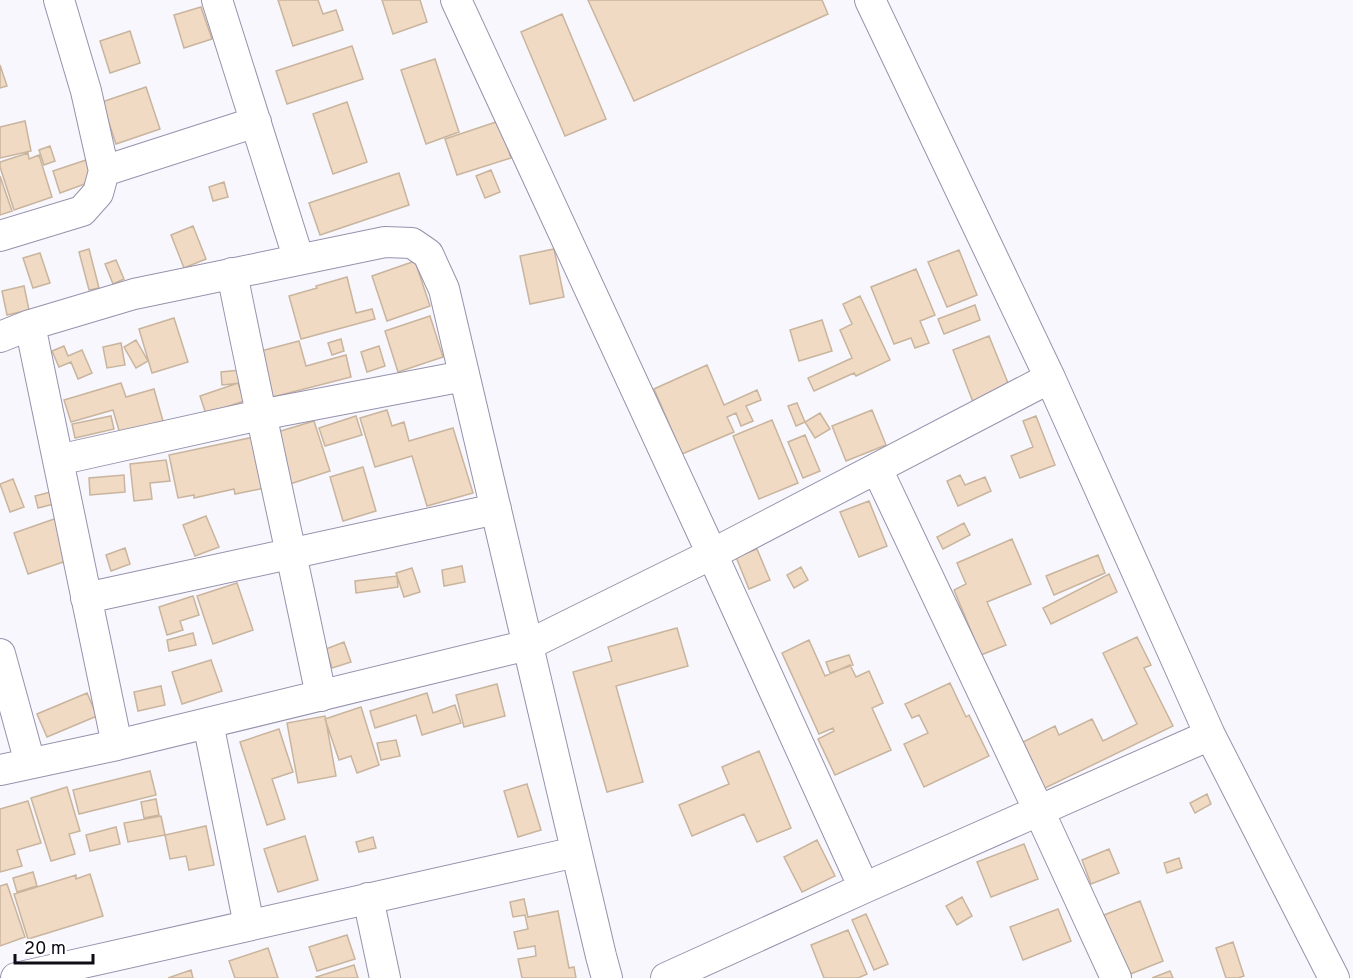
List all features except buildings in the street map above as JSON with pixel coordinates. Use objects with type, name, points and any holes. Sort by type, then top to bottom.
[{"type":"street","points":[[0,236],[82,211],[98,193],[104,171],[86,91],[59,0]]},
{"type":"street","points":[[218,0],[299,260]]},
{"type":"street","points":[[456,0],[864,888]]},
{"type":"street","points":[[870,0],[1050,378],[1210,735],[1334,978]]},
{"type":"street","points":[[104,171],[256,122]]},
{"type":"street","points":[[0,337],[30,325],[134,294],[385,242],[412,243],[428,254],[444,289],[607,978]]},
{"type":"street","points":[[232,273],[260,415],[321,696]]},
{"type":"street","points":[[30,325],[117,745]]},
{"type":"street","points":[[58,460],[260,415],[464,376]]},
{"type":"street","points":[[0,770],[117,745],[528,645],[712,554],[1050,378]]},
{"type":"street","points":[[877,469],[1116,978]]},
{"type":"street","points":[[86,597],[496,509]]},
{"type":"street","points":[[0,654],[30,763]]},
{"type":"street","points":[[208,723],[249,925]]},
{"type":"street","points":[[666,978],[1210,735]]},
{"type":"street","points":[[16,978],[576,852]]},
{"type":"street","points":[[368,898],[385,978]]}]
